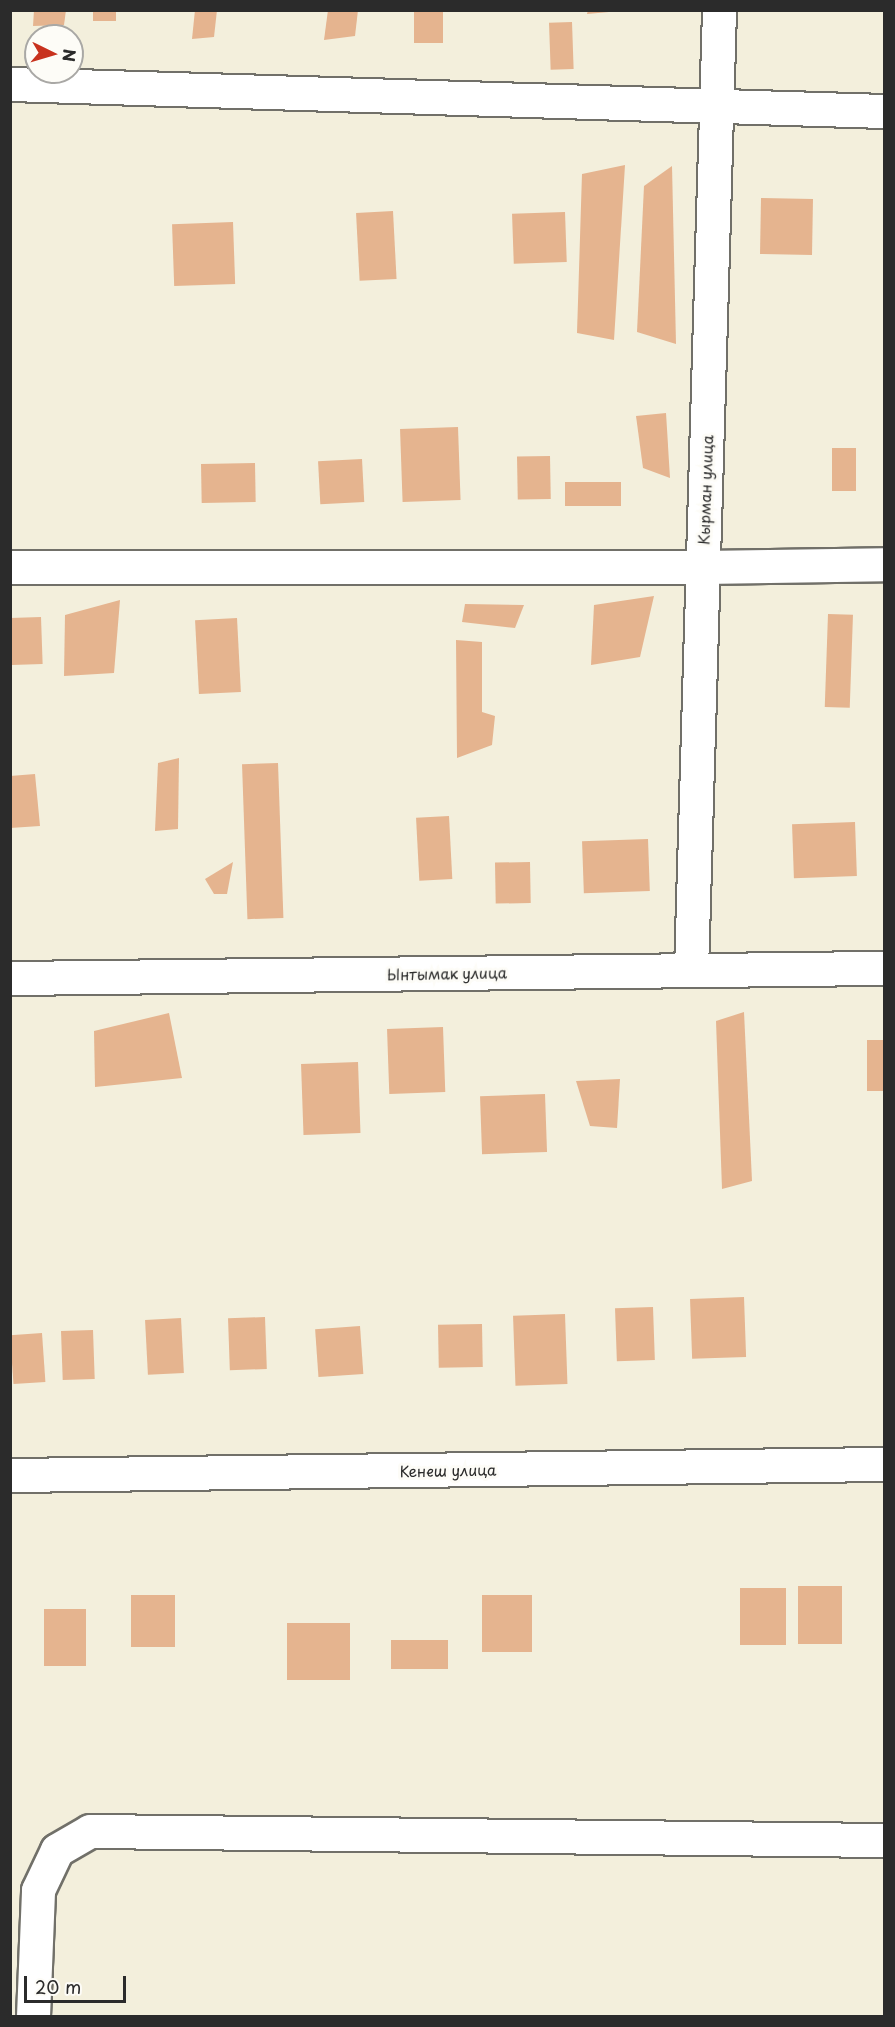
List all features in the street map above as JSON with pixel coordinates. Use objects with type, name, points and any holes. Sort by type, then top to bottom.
[{"type":"street","name":"Кырман улица","points":[[691,970],[719,10]]},
{"type":"street","points":[[10,84],[717,104],[885,111]]},
{"type":"street","points":[[10,567],[703,567],[885,564]]},
{"type":"street","name":"Ынтымак улица","points":[[10,978],[885,968]]},
{"type":"street","name":"Кенеш улица","points":[[10,1476],[885,1464]]},
{"type":"street","points":[[33,2016],[38,1890],[57,1850],[90,1831],[885,1840]]},
{"type":"building","points":[[34,10],[66,10],[64,24],[33,24]]},
{"type":"building","points":[[93,10],[116,10],[116,21],[93,21]]},
{"type":"building","points":[[195,10],[217,10],[214,37],[192,39]]},
{"type":"building","points":[[328,10],[358,10],[355,36],[324,40]]},
{"type":"building","points":[[414,10],[443,10],[443,43],[414,43]]},
{"type":"building","points":[[588,10],[609,10],[609,12],[587,14]]},
{"type":"building","points":[[572,22],[574,69],[551,70],[549,23]]},
{"type":"building","points":[[625,165],[614,340],[577,333],[582,174]]},
{"type":"building","points":[[672,166],[676,344],[637,332],[644,186]]},
{"type":"building","points":[[761,198],[813,199],[812,255],[760,254]]},
{"type":"building","points":[[393,211],[397,279],[360,281],[356,213]]},
{"type":"building","points":[[565,212],[567,262],[514,264],[512,214]]},
{"type":"building","points":[[233,222],[235,284],[174,286],[172,224]]},
{"type":"building","points":[[666,413],[670,478],[643,468],[636,416]]},
{"type":"building","points":[[458,427],[461,500],[403,502],[400,429]]},
{"type":"building","points":[[832,448],[856,448],[856,491],[832,491]]},
{"type":"building","points":[[550,456],[551,499],[518,500],[517,457]]},
{"type":"building","points":[[362,459],[364,502],[320,504],[318,461]]},
{"type":"building","points":[[255,463],[256,502],[202,503],[201,464]]},
{"type":"building","points":[[565,482],[621,482],[621,506],[565,506]]},
{"type":"building","points":[[654,596],[640,657],[591,665],[594,605]]},
{"type":"building","points":[[120,600],[114,673],[64,676],[65,615]]},
{"type":"building","points":[[465,604],[524,605],[515,628],[462,622]]},
{"type":"building","points":[[828,614],[853,615],[850,708],[825,707]]},
{"type":"building","points":[[41,617],[43,664],[12,665],[10,618]]},
{"type":"building","points":[[237,618],[241,692],[199,694],[195,620]]},
{"type":"building","points":[[456,640],[482,642],[482,712],[495,716],[492,745],[457,758]]},
{"type":"building","points":[[179,758],[178,829],[155,831],[158,763]]},
{"type":"building","points":[[278,763],[283,918],[247,919],[242,764]]},
{"type":"building","points":[[35,774],[40,826],[10,828],[10,776]]},
{"type":"building","points":[[449,816],[452,879],[419,881],[416,818]]},
{"type":"building","points":[[855,822],[857,876],[794,878],[792,824]]},
{"type":"building","points":[[648,839],[650,891],[584,893],[582,841]]},
{"type":"building","points":[[233,862],[227,894],[214,894],[205,879]]},
{"type":"building","points":[[530,862],[531,903],[496,904],[495,863]]},
{"type":"building","points":[[744,1012],[752,1181],[722,1189],[716,1021]]},
{"type":"building","points":[[169,1013],[182,1078],[95,1087],[94,1031]]},
{"type":"building","points":[[443,1027],[445,1092],[389,1094],[387,1029]]},
{"type":"building","points":[[867,1040],[884,1040],[884,1091],[867,1091]]},
{"type":"building","points":[[358,1062],[360,1133],[304,1135],[301,1064]]},
{"type":"building","points":[[620,1079],[617,1128],[590,1126],[576,1081]]},
{"type":"building","points":[[545,1094],[547,1152],[482,1154],[480,1096]]},
{"type":"building","points":[[744,1297],[746,1357],[692,1359],[690,1299]]},
{"type":"building","points":[[653,1307],[655,1360],[617,1361],[615,1308]]},
{"type":"building","points":[[565,1314],[567,1384],[515,1386],[513,1316]]},
{"type":"building","points":[[265,1317],[267,1369],[230,1370],[228,1318]]},
{"type":"building","points":[[181,1318],[184,1373],[148,1375],[145,1320]]},
{"type":"building","points":[[482,1324],[483,1367],[439,1368],[438,1325]]},
{"type":"building","points":[[360,1326],[363,1374],[318,1377],[315,1329]]},
{"type":"building","points":[[93,1330],[95,1379],[63,1380],[61,1331]]},
{"type":"building","points":[[42,1333],[45,1382],[13,1384],[10,1335]]},
{"type":"building","points":[[798,1586],[842,1586],[842,1644],[798,1644]]},
{"type":"building","points":[[740,1588],[786,1588],[786,1645],[740,1645]]},
{"type":"building","points":[[131,1595],[175,1595],[175,1647],[131,1647]]},
{"type":"building","points":[[482,1595],[532,1595],[532,1652],[482,1652]]},
{"type":"building","points":[[44,1609],[86,1609],[86,1666],[44,1666]]},
{"type":"building","points":[[287,1623],[350,1623],[350,1680],[287,1680]]},
{"type":"building","points":[[391,1640],[448,1640],[448,1669],[391,1669]]}]
